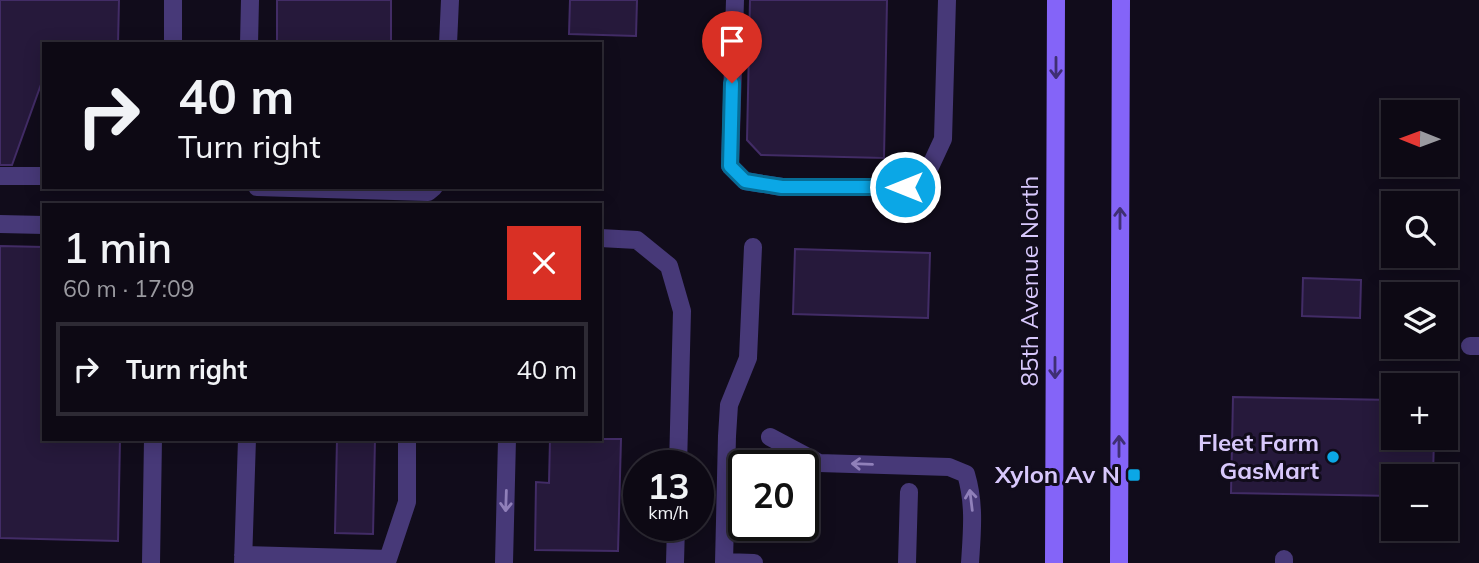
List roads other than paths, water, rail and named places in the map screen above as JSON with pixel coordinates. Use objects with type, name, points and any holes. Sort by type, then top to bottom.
[{"type":"main road","name":"85th Avenue North","points":[[1054,563],[1056,0]]},
{"type":"main road","points":[[1119,563],[1121,0]]},
{"type":"lane","points":[[173,0],[173,42]]},
{"type":"lane","points":[[249,42],[250,0]]},
{"type":"lane","points":[[448,42],[450,0]]},
{"type":"lane","points":[[735,0],[730,166],[745,181],[782,187],[905,187],[930,167],[943,139],[947,0]]},
{"type":"lane","points":[[0,176],[42,176]]},
{"type":"lane","points":[[325,189],[428,192],[432,189]]},
{"type":"lane","points":[[0,224],[42,225]]},
{"type":"lane","points":[[602,238],[637,240],[669,267],[682,311],[678,450]]},
{"type":"lane","points":[[753,247],[748,358],[729,405],[724,562],[754,563]]},
{"type":"lane","points":[[770,438],[819,463],[949,467],[966,474],[973,512],[970,563]]},
{"type":"lane","points":[[150,563],[153,441]]},
{"type":"lane","points":[[247,441],[243,559],[388,559],[407,502],[407,441]]},
{"type":"lane","points":[[504,563],[508,441]]},
{"type":"lane","points":[[906,563],[909,492]]},
{"type":"lane","points":[[675,563],[676,541]]},
{"type":"place","name":"Fleet Farm GasMart","points":[[1333,457]]},
{"type":"place","name":"Xylon Av N","points":[[1134,475]]}]
